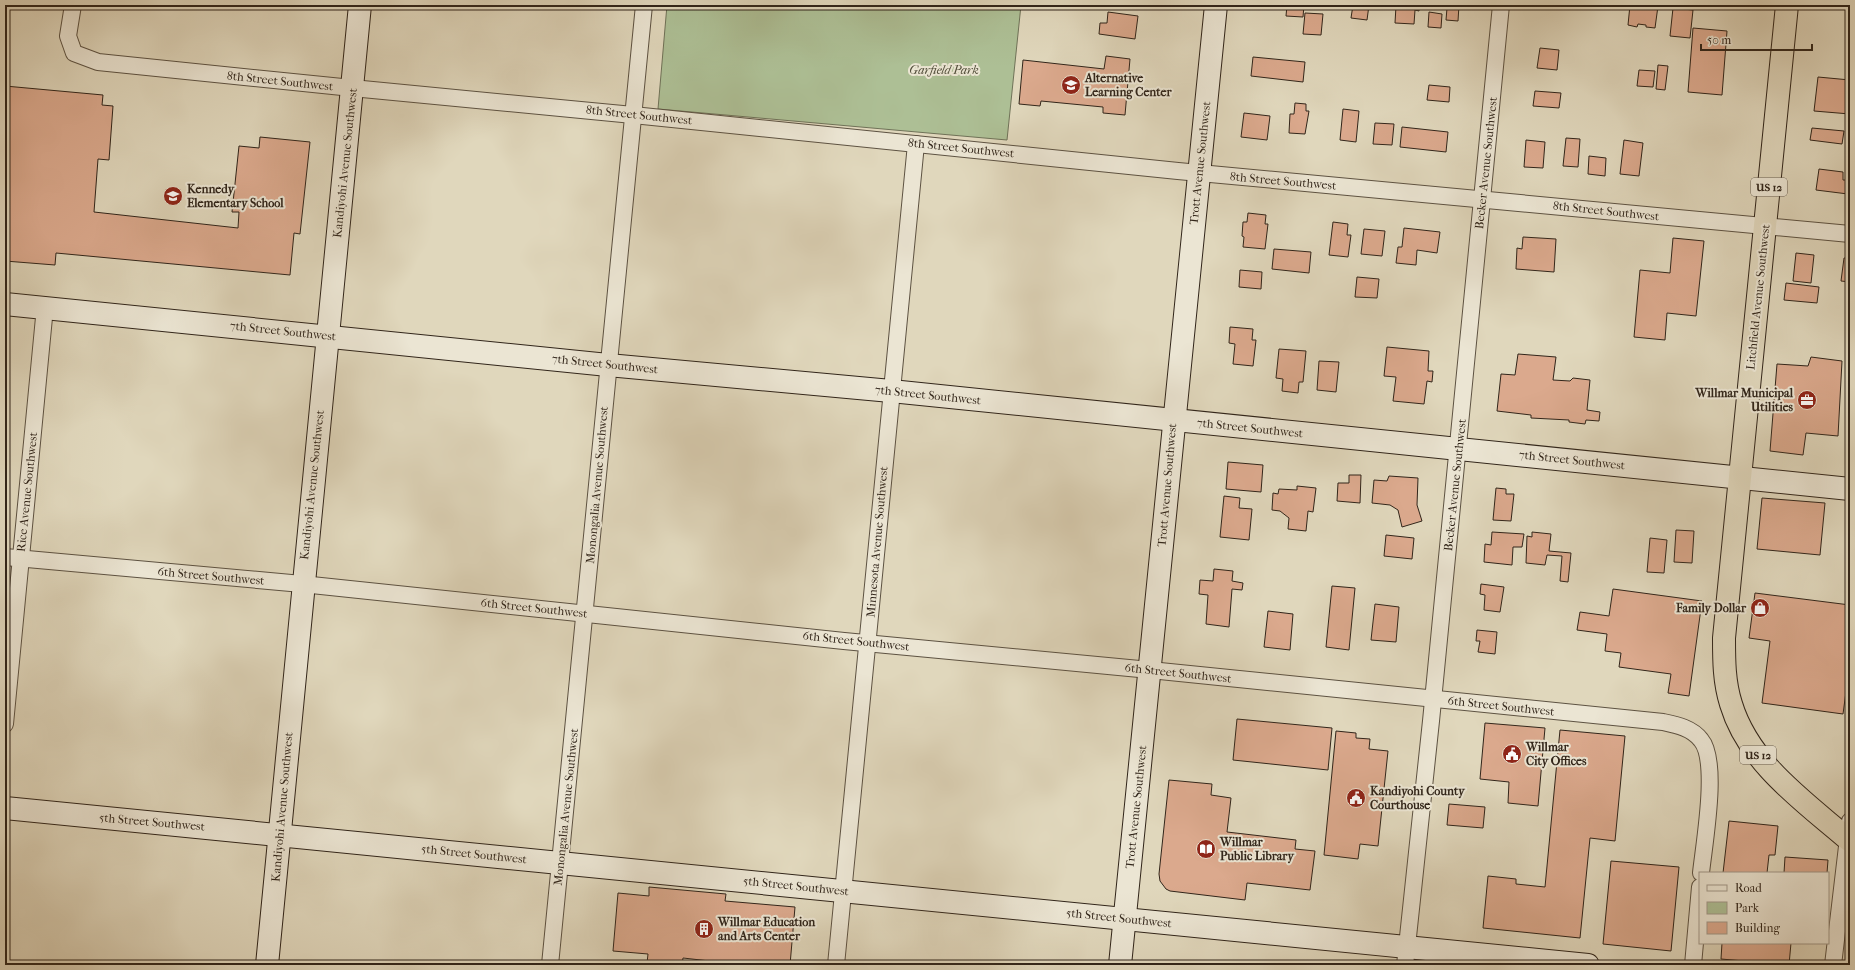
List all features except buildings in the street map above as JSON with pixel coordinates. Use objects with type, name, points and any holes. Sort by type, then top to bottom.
[{"type":"highway","name":"Litchfield Avenue Southwest","points":[[1787,5],[1724,638],[1724,661],[1726,685],[1731,705],[1740,727],[1752,747],[1781,781],[1849,834]]},
{"type":"street","name":"8th Street Southwest","points":[[73,5],[68,36],[74,53],[98,62],[1199,173],[1850,234]]},
{"type":"street","name":"Kandiyohi Avenue Southwest","points":[[267,965],[302,584],[360,5]]},
{"type":"street","name":"Monongalia Avenue Southwest","points":[[550,965],[644,5]]},
{"type":"street","name":"Trott Avenue Southwest","points":[[1120,965],[1216,5]]},
{"type":"street","name":"Becker Avenue Southwest","points":[[1406,956],[1433,699],[1501,5]]},
{"type":"street","name":"Minnesota Avenue Southwest","points":[[836,965],[916,144]]},
{"type":"street","name":"7th Street Southwest","points":[[5,304],[327,335],[608,365],[891,391],[1850,488]]},
{"type":"street","name":"Rice Avenue Southwest","points":[[5,724],[13,558],[45,308]]},
{"type":"street","name":"6th Street Southwest","points":[[13,558],[302,584],[868,643],[1663,722],[1684,727],[1702,740],[1707,751],[1711,777],[1701,872]]},
{"type":"street","name":"5th Street Southwest","points":[[5,808],[1125,919],[1406,956],[1588,965]]},
{"type":"street","points":[[1833,965],[1849,834]]},
{"type":"street","points":[[1692,965],[1699,897]]},
{"type":"green space","name":"Garfield Park","points":[[667,5],[1021,5],[1007,140],[658,109]]},
{"type":"place","name":"Alternative Learning Center","points":[[1071,85]]},
{"type":"place","name":"Kennedy Elementary School","points":[[173,196]]},
{"type":"place","name":"Willmar Municipal Utilities","points":[[1807,400]]},
{"type":"place","name":"Family Dollar","points":[[1760,608]]},
{"type":"place","name":"Willmar City Offices","points":[[1512,754]]},
{"type":"place","name":"Kandiyohi County Courthouse","points":[[1356,798]]},
{"type":"place","name":"Willmar Public Library","points":[[1206,849]]},
{"type":"place","name":"Willmar Education and Arts Center","points":[[704,929]]}]
